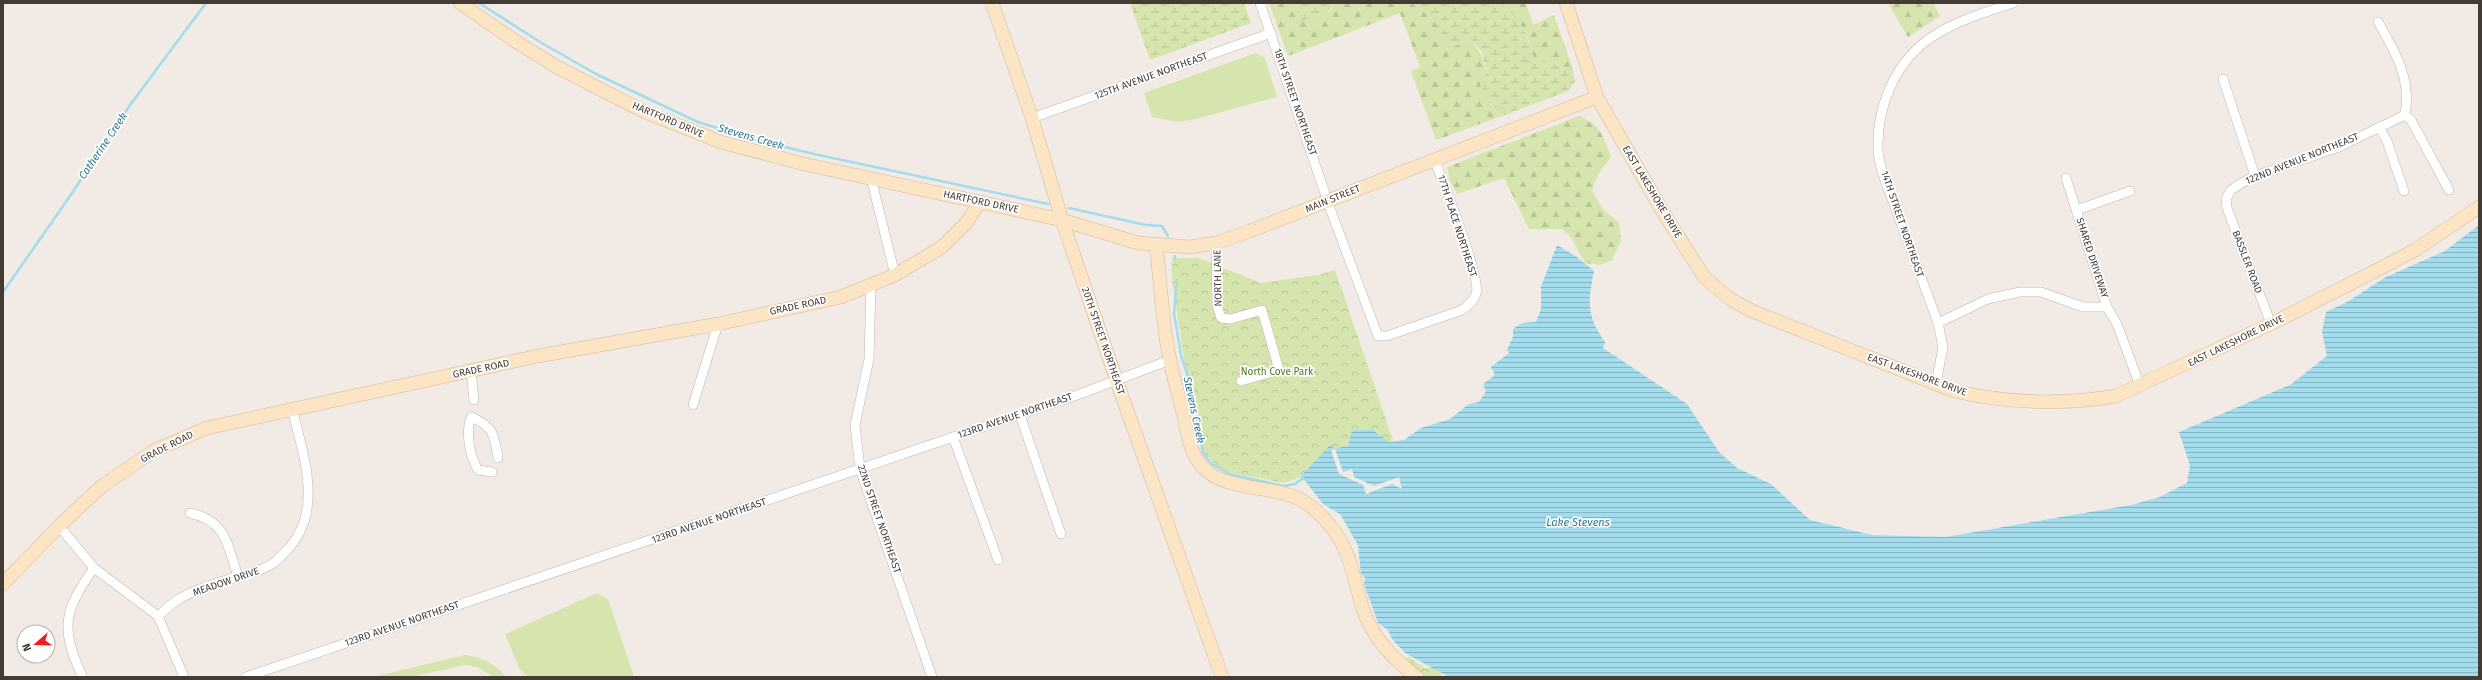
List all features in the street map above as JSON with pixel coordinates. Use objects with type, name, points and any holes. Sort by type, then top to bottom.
[{"type":"main road","name":"HARTFORD DRIVE","points":[[460,3],[515,42],[557,67],[645,112],[687,130],[721,142],[804,164],[980,202],[1061,216]]},
{"type":"main road","name":"20TH STREET NORTHEAST","points":[[992,3],[1032,118],[1061,216],[1117,382],[1222,677]]},
{"type":"main road","name":"EAST LAKESHORE DRIVE","points":[[1566,3],[1597,97],[1704,277],[1730,299],[1752,311],[1954,391],[1985,398],[2034,401],[2091,400],[2116,396],[2272,324],[2415,250],[2479,207]]},
{"type":"main road","name":"MAIN STREET","points":[[1061,216],[1138,243],[1156,246],[1190,247],[1216,243],[1597,97]]},
{"type":"main road","name":"GRADE ROAD","points":[[3,584],[59,526],[102,486],[155,450],[207,428],[292,408],[471,372],[538,356],[718,324],[817,303],[871,286],[942,247],[964,226],[980,202]]},
{"type":"main road","points":[[1156,246],[1170,360],[1194,454],[1203,468],[1213,476],[1226,481],[1275,489],[1292,495],[1307,503],[1320,514],[1343,544],[1351,563],[1364,613],[1373,630],[1397,661],[1417,677]]},
{"type":"street","name":"18TH STREET NORTHEAST","points":[[1260,3],[1328,201],[1374,329],[1378,336]]},
{"type":"street","points":[[1990,7],[2013,3]]},
{"type":"street","name":"14TH STREET NORTHEAST","points":[[1936,383],[1942,347],[1938,323],[1884,176],[1878,150],[1880,120],[1885,100],[1902,66],[1919,47],[1934,35],[1990,7]]},
{"type":"street","points":[[2378,22],[2393,48],[2404,75],[2407,102],[2405,115],[2411,120],[2449,190]]},
{"type":"street","name":"125TH AVENUE NORTHEAST","points":[[1032,118],[1271,33]]},
{"type":"street","points":[[2223,78],[2256,176]]},
{"type":"street","name":"122ND AVENUE NORTHEAST","points":[[2226,199],[2231,190],[2256,176],[2339,147],[2405,115]]},
{"type":"street","points":[[2379,127],[2387,141],[2404,190]]},
{"type":"street","name":"17TH PLACE NORTHEAST","points":[[1378,336],[1387,336],[1462,310],[1472,302],[1477,293],[1474,271],[1434,159]]},
{"type":"street","points":[[871,178],[888,254],[895,274]]},
{"type":"street","name":"SHARED DRIVEWAY","points":[[2066,178],[2107,307],[2117,324],[2140,386]]},
{"type":"street","name":"SHARED DRIVEWAY","points":[[2077,210],[2130,191]]},
{"type":"street","name":"BASSLER ROAD","points":[[2226,199],[2230,216],[2272,324]]},
{"type":"street","name":"NORTH LANE","points":[[1216,243],[1217,305],[1221,318],[1231,319],[1262,310],[1279,370],[1241,381]]},
{"type":"street","name":"22ND STREET NORTHEAST","points":[[871,286],[870,359],[855,425],[860,469],[932,677]]},
{"type":"street","points":[[1938,323],[1988,299],[2020,292],[2041,292],[2083,307],[2107,307]]},
{"type":"street","points":[[693,405],[718,324]]},
{"type":"street","name":"123RD AVENUE NORTHEAST","points":[[246,677],[1117,382],[1170,360]]},
{"type":"street","points":[[471,372],[474,400]]},
{"type":"street","name":"MEADOW DRIVE","points":[[158,616],[180,599],[238,576],[264,569],[280,558],[295,542],[305,521],[309,490],[302,448],[292,408]]},
{"type":"street","points":[[1020,415],[1061,534]]},
{"type":"street","points":[[492,472],[478,470],[473,461],[468,430],[471,419],[487,424],[491,430],[498,458]]},
{"type":"street","points":[[953,437],[998,560]]},
{"type":"street","points":[[190,512],[205,516],[215,522],[223,532],[238,576]]},
{"type":"street","points":[[59,526],[94,568],[158,616],[184,677]]},
{"type":"street","points":[[82,675],[71,652],[68,633],[69,611],[79,590],[94,568]]},
{"type":"green space","points":[[1130,3],[1244,3],[1251,23],[1150,60]]},
{"type":"green space","points":[[1269,3],[1294,3],[1300,20],[1331,11],[1336,3],[1412,3],[1434,20],[1445,40],[1455,46],[1471,40],[1481,55],[1486,70],[1489,104],[1498,112],[1494,119],[1436,140],[1411,71],[1420,67],[1400,13],[1288,56]]},
{"type":"green space","points":[[1336,3],[1325,14],[1311,19],[1300,20],[1294,4]]},
{"type":"green space","points":[[1412,3],[1499,3],[1512,12],[1522,26],[1533,57],[1566,68],[1572,66],[1575,82],[1568,91],[1494,119],[1498,111],[1489,104],[1480,85],[1487,72],[1482,52],[1471,40],[1455,46],[1445,40],[1434,20]]},
{"type":"green space","points":[[1499,3],[1526,3],[1533,25],[1554,15],[1572,66],[1566,68],[1533,57],[1528,38],[1503,5]]},
{"type":"green space","points":[[1888,3],[1933,3],[1940,16],[1908,37]]},
{"type":"green space","points":[[1256,53],[1265,58],[1277,97],[1196,119],[1178,122],[1152,117],[1144,93]]},
{"type":"green space","points":[[1579,116],[1597,127],[1603,137],[1611,157],[1598,174],[1592,191],[1603,209],[1619,223],[1621,241],[1612,260],[1600,265],[1585,263],[1571,237],[1562,229],[1529,229],[1504,178],[1457,194],[1450,181],[1447,167]]},
{"type":"green space","name":"North Cove Park","points":[[1172,258],[1199,258],[1261,283],[1318,275],[1335,270],[1393,440],[1389,442],[1373,430],[1348,446],[1333,450],[1331,444],[1300,477],[1285,483],[1221,471],[1202,450],[1185,366],[1172,281]]},
{"type":"green space","points":[[597,593],[608,599],[634,677],[528,677],[519,668],[505,634]]},
{"type":"green space","points":[[464,655],[477,657],[492,664],[506,677],[494,677],[477,667],[465,665],[411,677],[373,677]]},
{"type":"green space","points":[[1409,657],[1426,669],[1431,666],[1442,674],[1441,677],[1422,677],[1401,661]]},
{"type":"water","name":"Lake Stevens","points":[[2479,225],[2479,677],[1449,677],[1405,653],[1392,639],[1388,630],[1378,623],[1364,584],[1365,578],[1361,574],[1358,545],[1340,514],[1323,504],[1303,478],[1300,477],[1331,444],[1333,449],[1348,446],[1352,430],[1373,430],[1389,442],[1404,440],[1421,428],[1450,419],[1469,404],[1479,402],[1486,391],[1483,384],[1495,375],[1491,367],[1509,353],[1507,350],[1513,337],[1513,329],[1522,323],[1536,322],[1541,309],[1541,287],[1557,245],[1577,257],[1594,271],[1590,308],[1594,324],[1605,342],[1603,348],[1687,404],[1719,452],[1737,468],[1771,484],[1810,520],[1872,535],[1946,537],[2131,505],[2160,497],[2187,483],[2190,465],[2179,432],[2290,385],[2327,356],[2322,332],[2326,312],[2347,302],[2386,277],[2445,251]]},
{"type":"pier","points":[[1335,449],[1343,472],[1352,469],[1354,477],[1374,486],[1399,477],[1402,489],[1392,484],[1366,494],[1363,485],[1339,474],[1331,450]]},
{"type":"waterway","name":"Catherine Creek","points":[[3,292],[70,196],[130,105],[206,3]]},
{"type":"waterway","name":"Stevens Creek","points":[[479,3],[540,42],[596,74],[698,122],[756,140],[814,154],[1048,204]]},
{"type":"waterway","name":"Stevens Creek","points":[[1069,208],[1146,225],[1162,226],[1168,236]]},
{"type":"waterway","name":"Stevens Creek","points":[[1177,280],[1174,313],[1181,355],[1191,387],[1203,453],[1212,464],[1229,474],[1284,486],[1295,484],[1303,478],[1306,480]]}]
